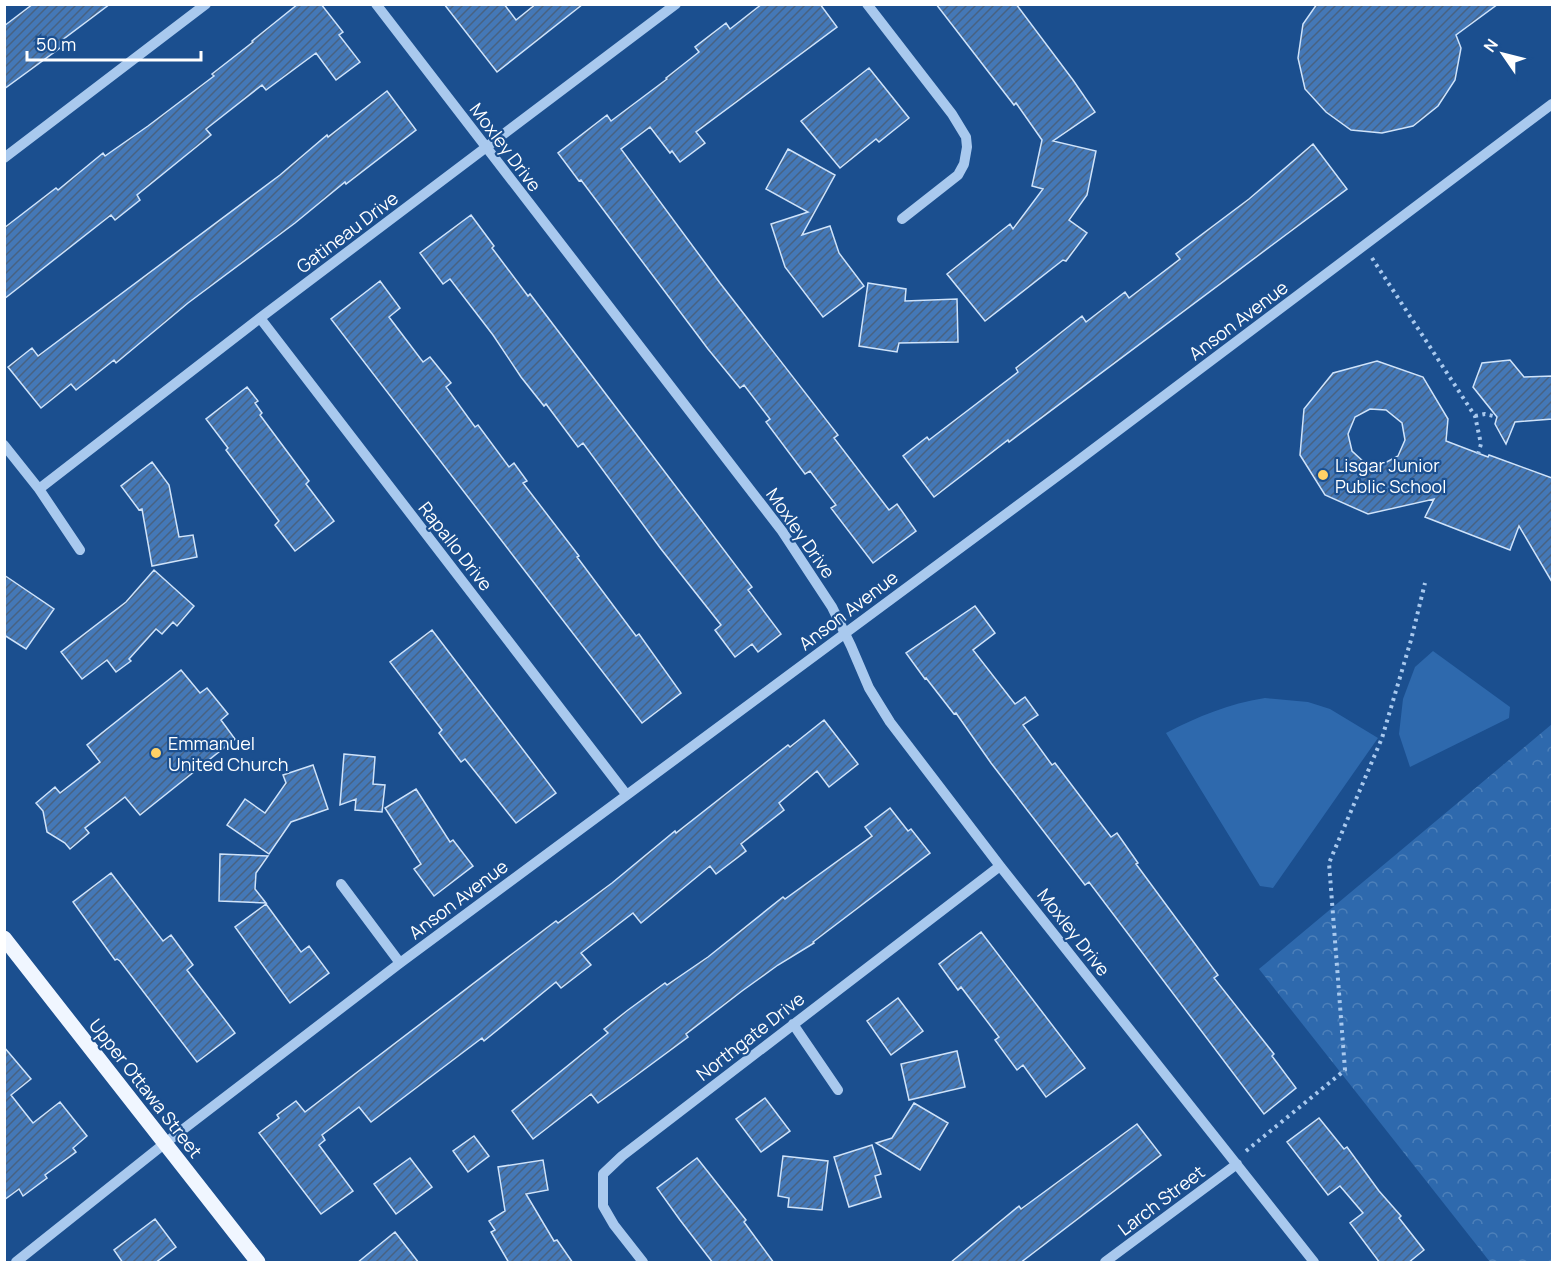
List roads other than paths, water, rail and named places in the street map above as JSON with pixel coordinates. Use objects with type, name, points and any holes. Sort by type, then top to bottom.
[{"type":"main road","name":"Upper Ottawa Street","points":[[4,938],[258,1263]]},
{"type":"street","points":[[4,158],[206,4]]},
{"type":"street","name":"Moxley Drive","points":[[376,4],[782,531],[832,607],[869,688],[886,717],[1000,866],[1314,1263]]},
{"type":"street","name":"Gatineau Drive","points":[[39,489],[260,318],[676,4]]},
{"type":"street","points":[[867,4],[952,114],[966,137],[964,164],[958,175],[902,219]]},
{"type":"street","name":"Anson Avenue","points":[[15,1263],[164,1144],[400,963],[1071,466],[1552,104]]},
{"type":"street","name":"Rapallo Drive","points":[[260,318],[626,794]]},
{"type":"street","points":[[4,445],[39,489],[80,550]]},
{"type":"street","name":"Northgate Drive","points":[[644,1263],[614,1225],[603,1206],[603,1174],[622,1156],[1000,866]]},
{"type":"street","points":[[342,884],[400,963]]},
{"type":"street","points":[[793,1024],[838,1090]]},
{"type":"street","name":"Larch Street","points":[[1105,1263],[1237,1164]]},
{"type":"place","name":"Lisgar Junior Public School","points":[[1323,475]]},
{"type":"place","name":"Emmanuel United Church","points":[[156,753]]}]
